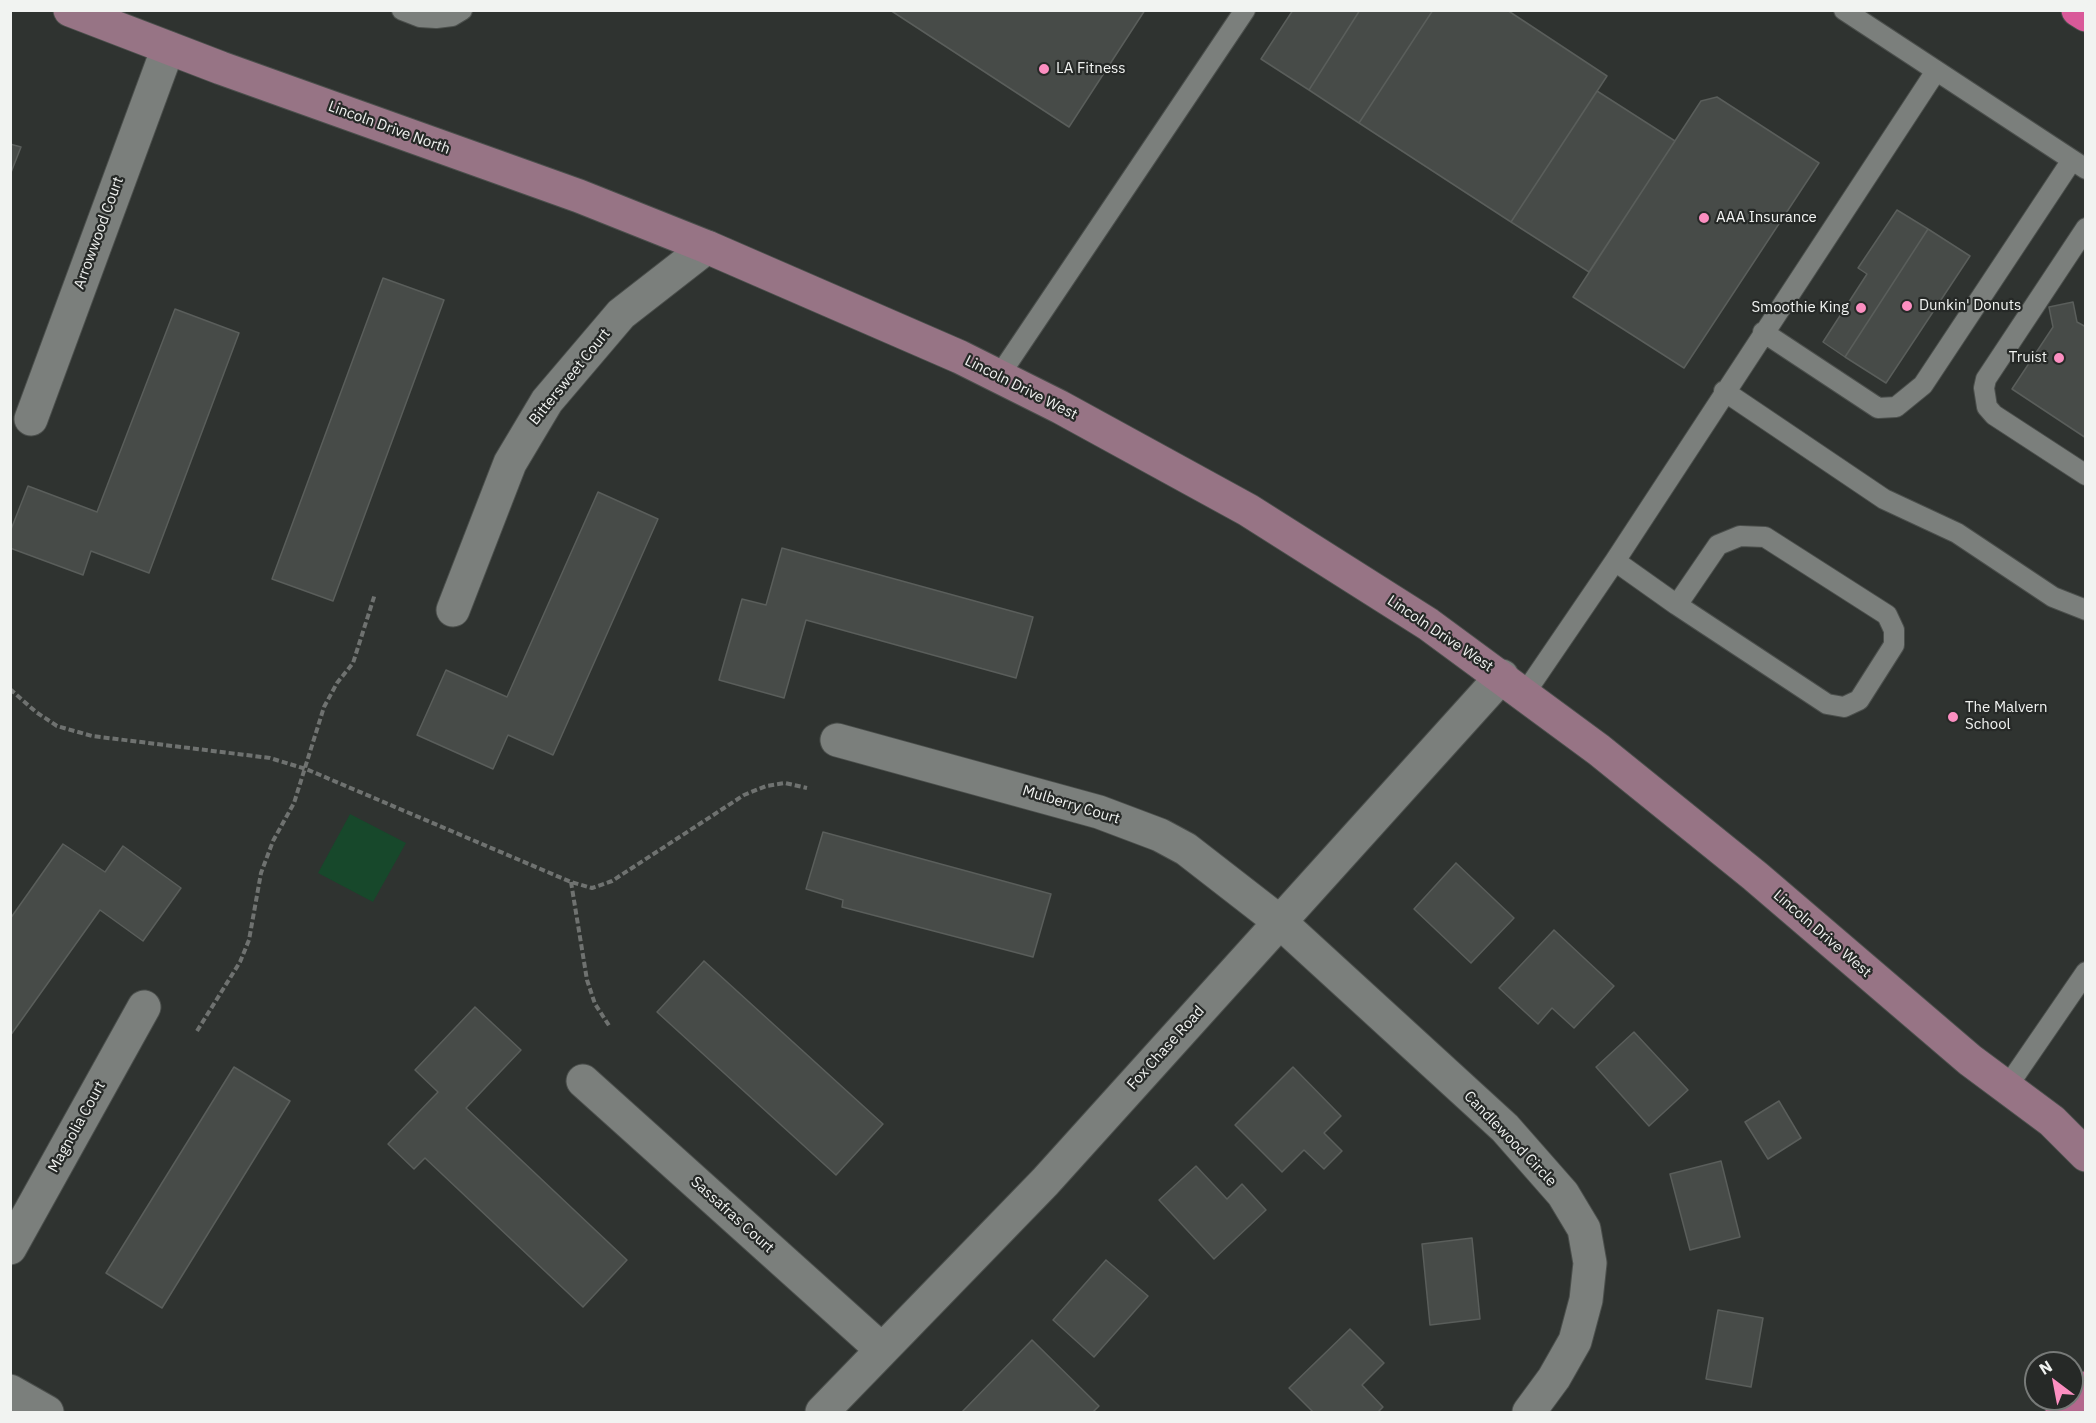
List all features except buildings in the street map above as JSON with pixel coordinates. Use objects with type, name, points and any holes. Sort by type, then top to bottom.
[{"type":"highway","points":[[2078,10],[2085,15]]},
{"type":"main road","points":[[2062,1413],[2085,1389]]},
{"type":"street","name":"Lincoln Drive North","points":[[70,10],[168,48],[579,196],[707,247]]},
{"type":"street","name":"Arrowwood Court","points":[[32,419],[168,48]]},
{"type":"street","name":"Lincoln Drive West","points":[[707,247],[999,376],[1248,510],[1428,624],[1513,685],[1679,813],[1970,1060],[2052,1121],[2085,1155]]},
{"type":"street","name":"Bittersweet Court","points":[[453,610],[510,463],[547,401],[621,314],[707,247]]},
{"type":"street","name":"Fox Chase Road","points":[[822,1413],[881,1349],[1045,1182],[1281,922],[1513,685]]},
{"type":"street","name":"Mulberry Court","points":[[837,740],[1065,802],[1130,823],[1160,836],[1208,863],[1281,922]]},
{"type":"street","name":"Candlewood Circle","points":[[1281,922],[1504,1128],[1563,1194],[1584,1229],[1590,1263],[1586,1300],[1575,1341],[1529,1413]]},
{"type":"street","name":"Magnolia Court","points":[[10,1248],[144,1007]]},
{"type":"street","name":"Sassafras Court","points":[[583,1082],[881,1349]]},
{"type":"street","points":[[10,1391],[47,1413]]},
{"type":"lane","points":[[402,10],[420,17],[436,18],[452,16],[462,10]]},
{"type":"lane","points":[[999,376],[1245,10]]},
{"type":"lane","points":[[1763,332],[1878,408],[1896,407],[1923,385],[2079,164],[1844,10]]},
{"type":"lane","points":[[1513,685],[1615,561],[1724,391],[1936,71]]},
{"type":"lane","points":[[2085,228],[1986,378],[1984,388],[1988,407],[1994,415],[2085,475]]},
{"type":"lane","points":[[1724,391],[1884,499],[1926,516],[1957,533],[2053,597],[2085,610]]},
{"type":"lane","points":[[1615,561],[1677,605],[1827,704],[1844,707],[1859,700],[1894,645],[1894,630],[1887,615],[1765,537],[1740,537],[1719,545],[1677,605]]},
{"type":"lane","points":[[2007,1088],[2085,972]]},
{"type":"path","points":[[197,1031],[240,962],[249,940],[261,873],[273,842],[294,803],[324,707],[337,683],[353,663],[375,594]]},
{"type":"path","points":[[10,689],[36,712],[57,726],[92,736],[270,758],[306,769],[571,882],[592,888],[612,881],[744,795],[766,786],[785,783],[807,788]]},
{"type":"path","points":[[571,882],[587,980],[595,1004],[610,1027]]},
{"type":"green space","points":[[350,814],[406,843],[373,902],[318,873]]},
{"type":"place","name":"LA Fitness","points":[[1044,69]]},
{"type":"place","name":"AAA Insurance","points":[[1704,218]]},
{"type":"place","name":"Dunkin' Donuts","points":[[1907,306]]},
{"type":"place","name":"Smoothie King","points":[[1861,308]]},
{"type":"place","name":"Truist","points":[[2059,358]]},
{"type":"place","name":"The Malvern School","points":[[1953,717]]}]
